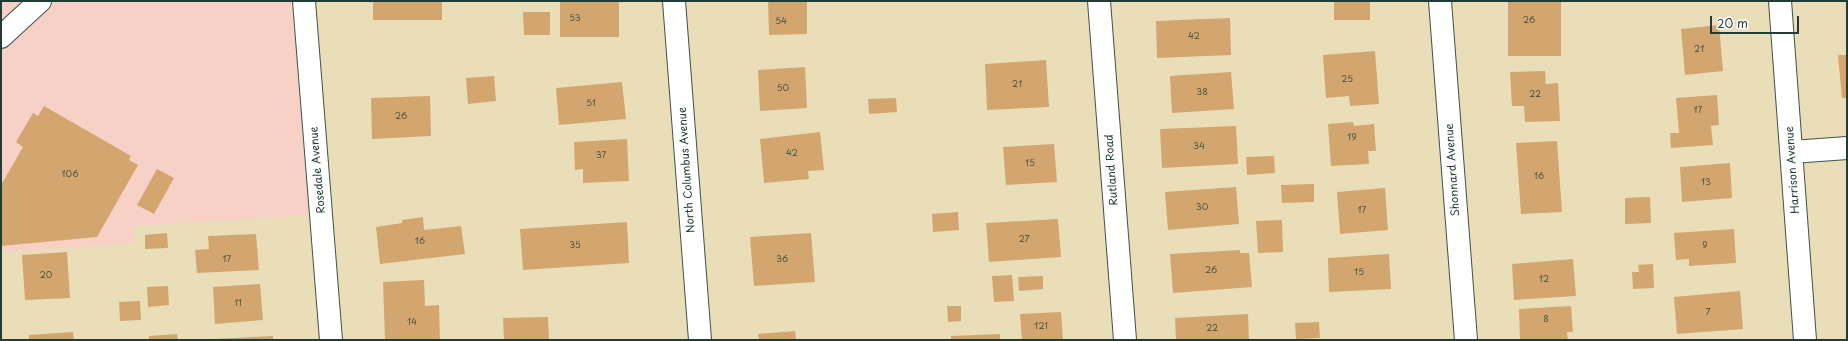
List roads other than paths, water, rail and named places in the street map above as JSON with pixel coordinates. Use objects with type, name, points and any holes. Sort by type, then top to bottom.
[{"type":"street","points":[[1,37],[40,1]]},
{"type":"street","name":"Rosedale Avenue","points":[[304,1],[331,340]]},
{"type":"street","name":"North Columbus Avenue","points":[[674,1],[700,340]]},
{"type":"street","name":"Rutland Road","points":[[1099,1],[1125,340]]},
{"type":"street","name":"Shonnard Avenue","points":[[1440,1],[1466,340]]},
{"type":"street","name":"Harrison Avenue","points":[[1780,1],[1806,340]]},
{"type":"street","points":[[1792,152],[1847,148]]}]
